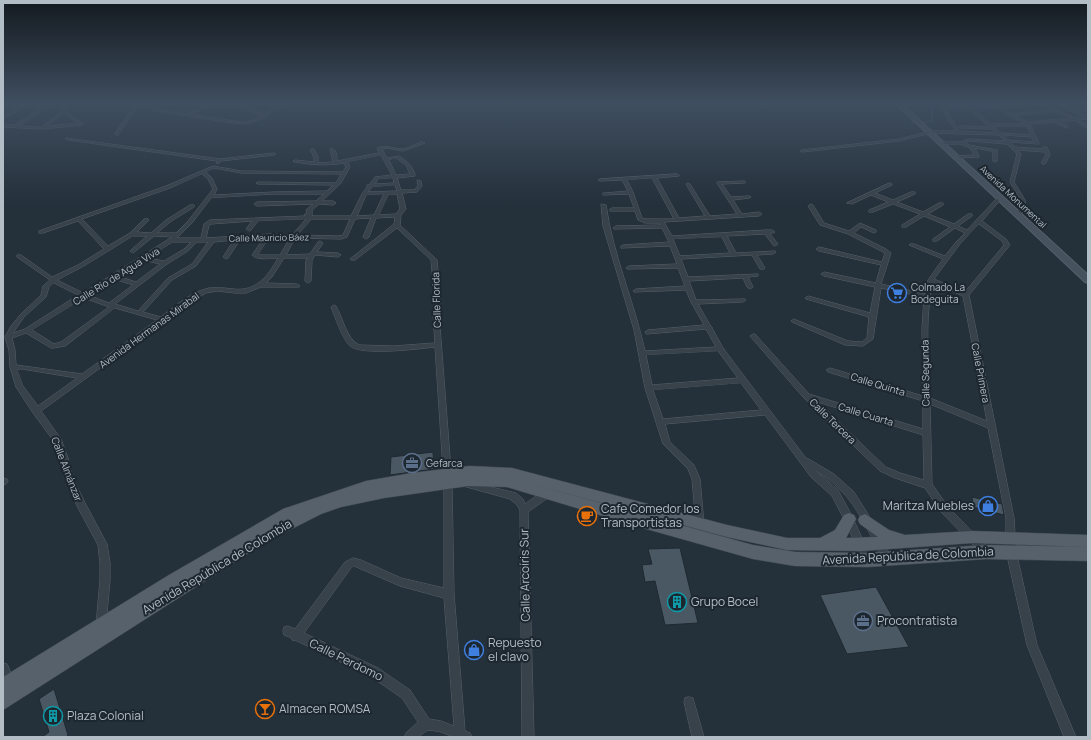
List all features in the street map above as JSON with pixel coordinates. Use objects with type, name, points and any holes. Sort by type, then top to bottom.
[{"type":"main road","name":"Avenida Monumental","points":[[936,138],[1088,280]]},
{"type":"main road","name":"Avenida República de Colombia","points":[[452,480],[470,471],[512,473],[770,556],[812,560],[867,560],[986,552],[1011,545],[1088,542]]},
{"type":"main road","name":"Avenida República de Colombia","points":[[8,691],[102,631],[261,538],[316,510],[364,495],[452,480],[508,482],[546,494],[631,512],[700,524],[774,542],[813,546],[861,545],[972,537],[1011,545],[1088,554]]},
{"type":"main road","points":[[813,546],[836,538],[844,531],[850,519]]},
{"type":"main road","points":[[865,520],[884,534],[907,542]]},
{"type":"street","points":[[802,151],[899,140],[906,138]]},
{"type":"street","points":[[1004,138],[1019,154],[1012,182],[1023,200],[1023,210],[1018,214]]},
{"type":"street","points":[[1033,138],[1037,143]]},
{"type":"street","points":[[68,139],[220,160],[274,154]]},
{"type":"street","points":[[961,143],[968,140],[1042,144],[1048,154],[1043,163]]},
{"type":"street","points":[[942,143],[961,143],[972,147],[994,151],[995,161]]},
{"type":"street","points":[[353,259],[397,225],[398,215],[402,209],[400,193],[394,176],[379,148],[382,146],[402,150],[423,144]]},
{"type":"street","points":[[957,157],[978,156],[972,147]]},
{"type":"street","points":[[1015,148],[1047,151]]},
{"type":"street","points":[[332,149],[335,163]]},
{"type":"street","points":[[312,150],[316,157],[316,164]]},
{"type":"street","points":[[295,161],[316,164],[335,163],[381,154]]},
{"type":"street","points":[[370,186],[379,177],[413,175],[411,169],[397,157],[386,159]]},
{"type":"street","points":[[41,232],[168,187],[213,167],[220,160]]},
{"type":"street","points":[[260,286],[282,257],[293,236],[305,225],[310,217],[309,210],[326,192],[337,184],[345,174],[348,167],[346,161]]},
{"type":"street","points":[[213,167],[241,172],[345,174]]},
{"type":"street","points":[[203,172],[210,178],[215,190],[210,197]]},
{"type":"street","points":[[600,180],[677,176]]},
{"type":"street","points":[[654,177],[677,220]]},
{"type":"street","points":[[624,179],[642,220],[662,223]]},
{"type":"street","points":[[364,194],[416,191],[420,186],[419,181]]},
{"type":"street","points":[[741,216],[719,183],[743,182]]},
{"type":"street","points":[[258,183],[337,184]]},
{"type":"street","points":[[370,186],[396,184]]},
{"type":"street","points":[[688,184],[708,218]]},
{"type":"street","points":[[850,203],[890,184]]},
{"type":"street","name":"Calle Mauricio Báez","points":[[172,240],[212,240],[293,236],[339,238],[345,236],[364,194],[370,186]]},
{"type":"street","points":[[210,197],[274,193],[326,192]]},
{"type":"street","points":[[606,194],[631,192]]},
{"type":"street","points":[[366,237],[387,193]]},
{"type":"street","points":[[871,193],[968,232]]},
{"type":"street","points":[[871,211],[913,193]]},
{"type":"street","name":"Calle Río de Agua Viva","points":[[8,337],[27,330],[144,259],[172,240],[210,197]]},
{"type":"street","points":[[729,199],[749,197]]},
{"type":"street","name":"Calle Segunda","points":[[928,485],[925,399],[925,329],[927,296],[931,280],[958,243],[1000,198]]},
{"type":"street","points":[[257,204],[333,203]]},
{"type":"street","points":[[904,226],[941,204]]},
{"type":"street","points":[[603,205],[606,226],[637,330],[649,388],[667,444],[691,467],[696,478],[700,524]]},
{"type":"street","points":[[132,251],[168,221],[192,206]]},
{"type":"street","points":[[794,321],[847,343],[863,344],[870,339],[872,316],[878,285],[888,253],[887,251],[850,233],[822,224],[812,206]]},
{"type":"street","points":[[612,210],[637,209]]},
{"type":"street","points":[[302,212],[310,217]]},
{"type":"street","points":[[616,228],[677,220],[759,214]]},
{"type":"street","points":[[27,330],[53,346],[56,347],[63,344],[137,284],[199,240],[207,224],[210,222],[310,217],[353,218],[398,215]]},
{"type":"street","points":[[935,240],[970,215]]},
{"type":"street","points":[[79,219],[107,248]]},
{"type":"street","points":[[249,229],[257,219]]},
{"type":"street","points":[[8,337],[13,327],[22,316],[44,296],[46,286],[132,234],[146,220]]},
{"type":"street","points":[[931,280],[966,295],[1007,245],[1004,240],[979,220]]},
{"type":"street","points":[[662,223],[671,241],[694,302],[720,349],[814,475],[835,494],[850,519],[867,560]]},
{"type":"street","name":"Calle Florida","points":[[397,225],[434,260],[438,302],[436,314],[438,345],[452,480],[449,594],[463,735]]},
{"type":"street","points":[[850,233],[860,225],[874,231]]},
{"type":"street","points":[[623,247],[723,234],[769,232],[775,244]]},
{"type":"street","points":[[132,234],[178,235]]},
{"type":"street","points":[[723,234],[734,255]]},
{"type":"street","points":[[267,237],[255,255],[257,257],[338,255]]},
{"type":"street","points":[[226,257],[238,238]]},
{"type":"street","points":[[139,313],[170,279],[194,265],[212,240]]},
{"type":"street","points":[[308,281],[309,260],[320,243]]},
{"type":"street","points":[[912,245],[947,259]]},
{"type":"street","points":[[819,249],[884,264]]},
{"type":"street","points":[[677,258],[773,252]]},
{"type":"street","points":[[754,254],[762,268]]},
{"type":"street","points":[[19,256],[54,280],[85,295],[112,305],[162,319]]},
{"type":"street","points":[[144,259],[165,263]]},
{"type":"street","points":[[629,268],[680,266]]},
{"type":"street","points":[[824,274],[927,296]]},
{"type":"street","points":[[685,279],[756,275]]},
{"type":"street","points":[[745,276],[750,287]]},
{"type":"street","points":[[114,277],[137,284]]},
{"type":"street","name":"Avenida Hermanas Mirabal","points":[[36,411],[203,291],[211,290],[237,293],[260,286],[297,286]]},
{"type":"street","points":[[636,292],[689,288]]},
{"type":"street","name":"Calle Primera","points":[[966,295],[1010,518],[1011,545],[1032,645],[1070,737]]},
{"type":"street","points":[[808,298],[872,316]]},
{"type":"street","points":[[694,302],[742,300]]},
{"type":"street","points":[[334,307],[350,342],[356,347],[382,348],[438,345]]},
{"type":"street","points":[[648,332],[709,327]]},
{"type":"street","name":"Calle Tercera","points":[[753,336],[806,395],[883,469],[898,476],[928,485]]},
{"type":"street","name":"Calle Almánzar","points":[[8,337],[12,350],[13,367],[20,387],[57,439],[64,458],[68,476],[102,544],[106,580],[102,631]]},
{"type":"street","points":[[642,353],[720,349]]},
{"type":"street","points":[[13,367],[22,367],[84,377]]},
{"type":"street","name":"Calle Quinta","points":[[830,370],[925,399],[992,426]]},
{"type":"street","points":[[649,388],[744,380]]},
{"type":"street","name":"Calle Cuarta","points":[[806,395],[927,433]]},
{"type":"street","points":[[660,422],[768,412]]},
{"type":"street","points":[[802,459],[824,471],[847,489],[887,559]]},
{"type":"street","points":[[452,480],[513,496],[520,502],[524,510],[546,494]]},
{"type":"street","points":[[928,485],[945,510],[986,552]]},
{"type":"street","points":[[835,494],[847,489]]},
{"type":"street","name":"Calle Arcoíris Sur","points":[[524,510],[528,737]]},
{"type":"street","name":"Calle Perdomo","points":[[426,725],[406,694],[383,678],[374,672],[292,634],[348,565],[353,562],[400,582],[449,594]]},
{"type":"street","points":[[3,668],[8,691]]},
{"type":"street","points":[[689,702],[698,737]]},
{"type":"street","points":[[410,737],[417,730],[426,725],[445,728],[463,735]]},
{"type":"building","name":"Gefarca","points":[[433,452],[434,469],[390,475],[391,457]]},
{"type":"building","name":"Maritza Muebles","points":[[972,497],[1002,504],[1004,515],[973,507]]},
{"type":"building","name":"Cafe Comedor los Transportistas","points":[[576,514],[594,515],[595,523],[581,523],[581,519],[576,519]]},
{"type":"building","name":"Grupo Bocel","points":[[680,548],[698,623],[665,625],[655,581],[645,582],[642,565],[652,564],[648,549]]},
{"type":"building","name":"Procontratista","points":[[876,587],[909,647],[847,654],[820,595]]},
{"type":"building","name":"Plaza Colonial","points":[[54,689],[68,735],[66,737],[42,737],[49,732],[39,699]]},
{"type":"place","name":"Colmado La Bodeguita","points":[[897,293]]},
{"type":"place","name":"Gefarca","points":[[412,463]]},
{"type":"place","name":"Maritza Muebles","points":[[988,506]]},
{"type":"place","name":"Cafe Comedor los Transportistas","points":[[587,516]]},
{"type":"place","name":"Grupo Bocel","points":[[677,602]]},
{"type":"place","name":"Procontratista","points":[[863,621]]},
{"type":"place","name":"Repuesto el clavo","points":[[474,650]]},
{"type":"place","name":"Almacen ROMSA","points":[[265,709]]},
{"type":"place","name":"Plaza Colonial","points":[[53,716]]}]
